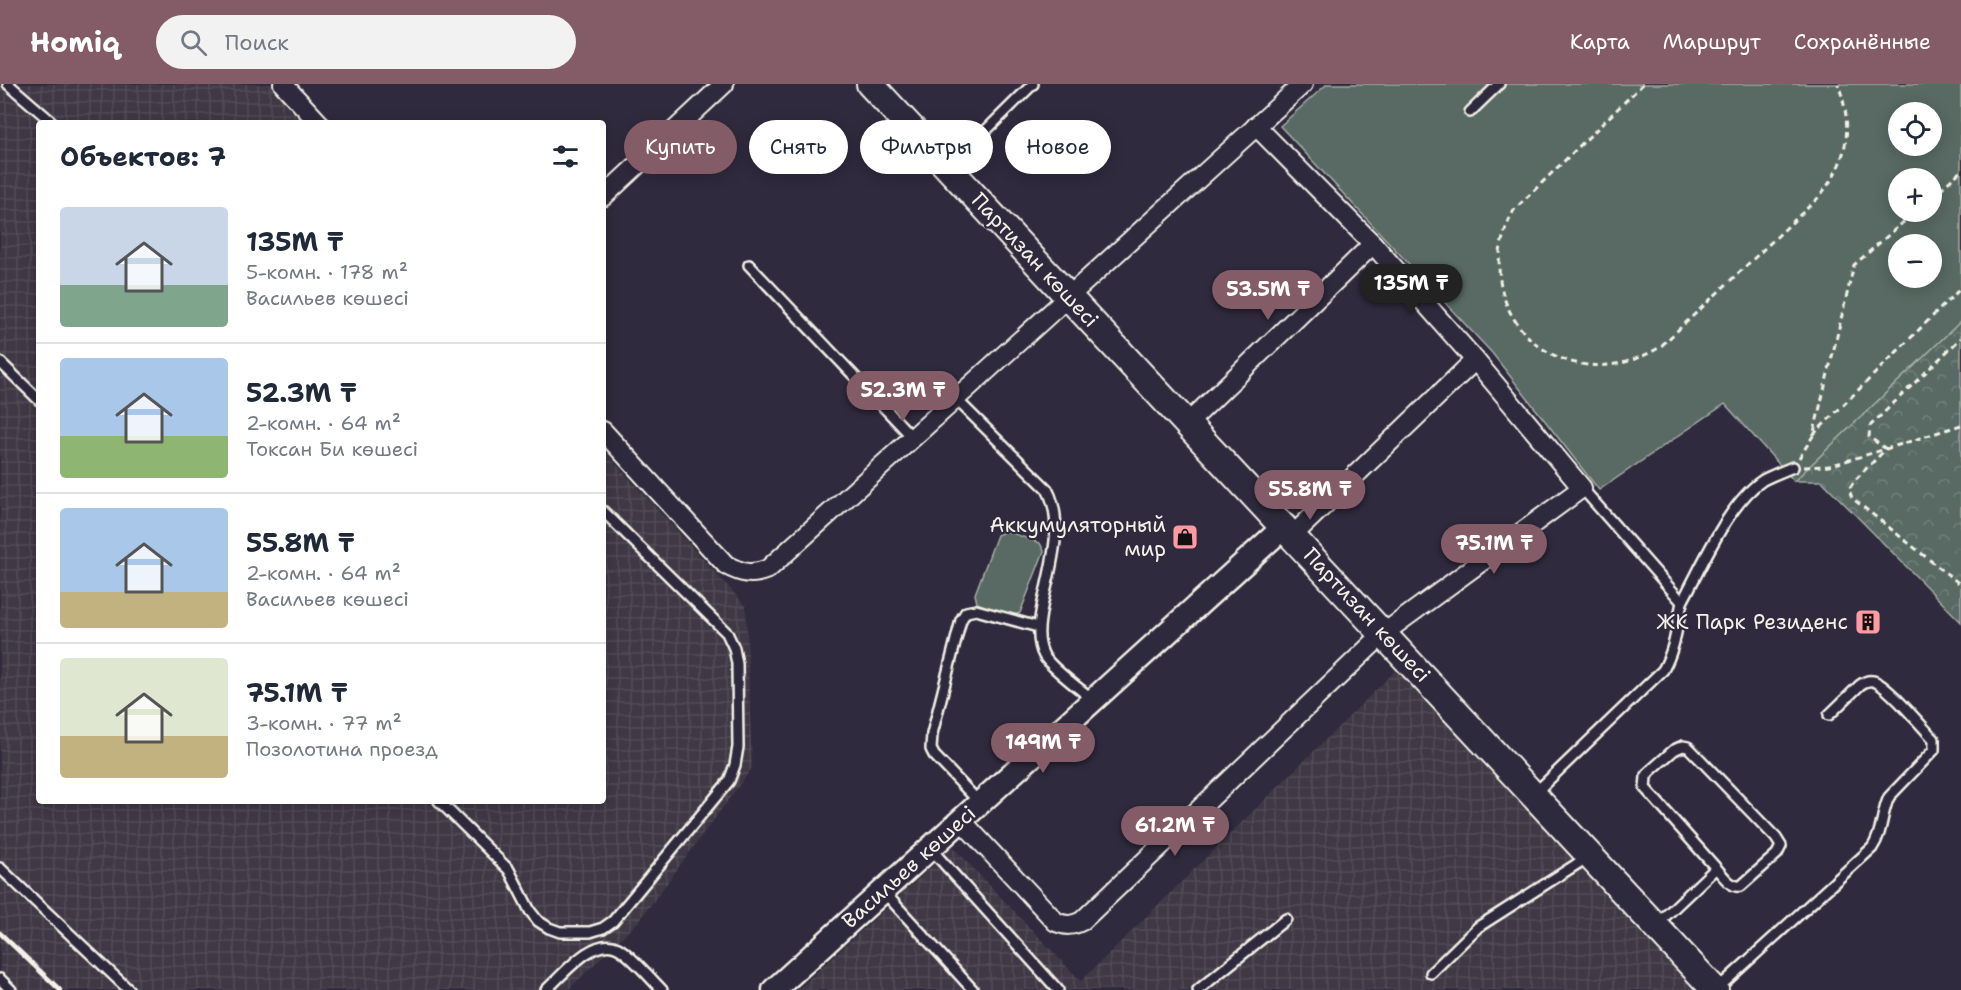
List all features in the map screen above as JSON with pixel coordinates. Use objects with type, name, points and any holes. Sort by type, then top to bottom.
[{"type":"main road","name":"Партизан көшесі","points":[[870,84],[904,120]]},
{"type":"main road","name":"Партизан көшесі","points":[[955,174],[1716,990]]},
{"type":"street","points":[[283,84],[316,120]]},
{"type":"street","points":[[606,194],[724,84]]},
{"type":"street","points":[[606,435],[726,565],[747,574],[768,569],[1303,84]]},
{"type":"street","points":[[961,820],[1050,916],[1065,926],[1082,921],[1384,633],[1582,488],[1475,360],[1373,244],[1256,126]]},
{"type":"street","points":[[1188,423],[1373,244]]},
{"type":"street","name":"Васильев көшесі","points":[[774,990],[1094,701],[1289,531],[1475,360]]},
{"type":"lane","points":[[8,84],[50,120]]},
{"type":"lane","points":[[993,123],[1033,84]]},
{"type":"lane","points":[[1470,111],[1499,84]]},
{"type":"lane","points":[[748,265],[913,438]]},
{"type":"lane","points":[[0,362],[36,397]]},
{"type":"lane","points":[[956,399],[1047,489],[1055,517],[1055,540],[1038,627],[1040,645],[1048,661],[1094,701]]},
{"type":"lane","points":[[1533,794],[1663,670],[1670,659],[1682,602],[1726,522],[1744,496],[1763,481],[1793,468]]},
{"type":"lane","points":[[1582,488],[1682,602]]},
{"type":"lane","points":[[443,804],[509,870],[530,911],[538,921],[560,932],[590,932],[603,928],[613,921],[729,781],[738,747],[737,664],[734,648],[727,633],[606,513]]},
{"type":"lane","points":[[980,803],[938,761],[931,749],[932,734],[961,620],[966,612],[976,610],[1038,627]]},
{"type":"lane","points":[[1716,990],[1872,848],[1878,840],[1889,798],[1935,750],[1934,739],[1883,686],[1871,680],[1860,685],[1829,715]]},
{"type":"lane","points":[[1678,747],[1688,747],[1779,842],[1777,854],[1741,886],[1737,887],[1730,883],[1716,868],[1645,788],[1649,772],[1678,747]]},
{"type":"lane","points":[[930,848],[1058,990]]},
{"type":"lane","points":[[1431,973],[1478,927],[1590,856]]},
{"type":"lane","points":[[0,868],[129,990]]},
{"type":"lane","points":[[1656,925],[1716,868]]},
{"type":"lane","points":[[883,891],[973,990]]},
{"type":"lane","points":[[1198,990],[1286,919]]},
{"type":"lane","points":[[546,990],[588,951],[597,946],[607,945],[618,948],[662,990]]},
{"type":"lane","points":[[0,979],[11,990]]},
{"type":"path","points":[[1643,84],[1514,210],[1500,244],[1499,280],[1506,304],[1519,326],[1545,351],[1582,365],[1603,367],[1624,364],[1644,357],[1660,347],[1818,198],[1837,171],[1847,137],[1847,117],[1838,84]]},
{"type":"path","points":[[1942,187],[1961,171]]},
{"type":"path","points":[[1813,436],[1854,265],[1903,222]]},
{"type":"path","points":[[1793,468],[1813,436],[1961,288]]},
{"type":"path","points":[[1887,449],[1869,437],[1870,426],[1961,338]]},
{"type":"path","points":[[1793,468],[1829,466],[1961,425]]},
{"type":"path","points":[[1887,449],[1855,480],[1849,489],[1852,498],[1961,585]]},
{"type":"shaded area","points":[[0,84],[270,84],[302,120],[36,120],[36,804],[606,804],[606,453],[746,606],[752,768],[639,921],[568,990],[0,990]]},
{"type":"shaded area","points":[[1398,668],[1697,990],[797,990],[953,847],[1081,981]]},
{"type":"green space","points":[[1327,84],[1961,84],[1961,321],[1794,481],[1725,404],[1599,490],[1492,353],[1280,126]]},
{"type":"green space","points":[[1961,321],[1961,622],[1822,481],[1794,481]]},
{"type":"green space","points":[[1006,531],[1040,543],[1044,551],[1020,613],[1012,616],[977,603],[975,594],[997,535]]},
{"type":"railway","points":[[0,933],[60,990]]},
{"type":"place","name":"Аккумуляторный мир","points":[[1185,537]]},
{"type":"place","name":"ЖК Парк Резиденс","points":[[1868,622]]}]
